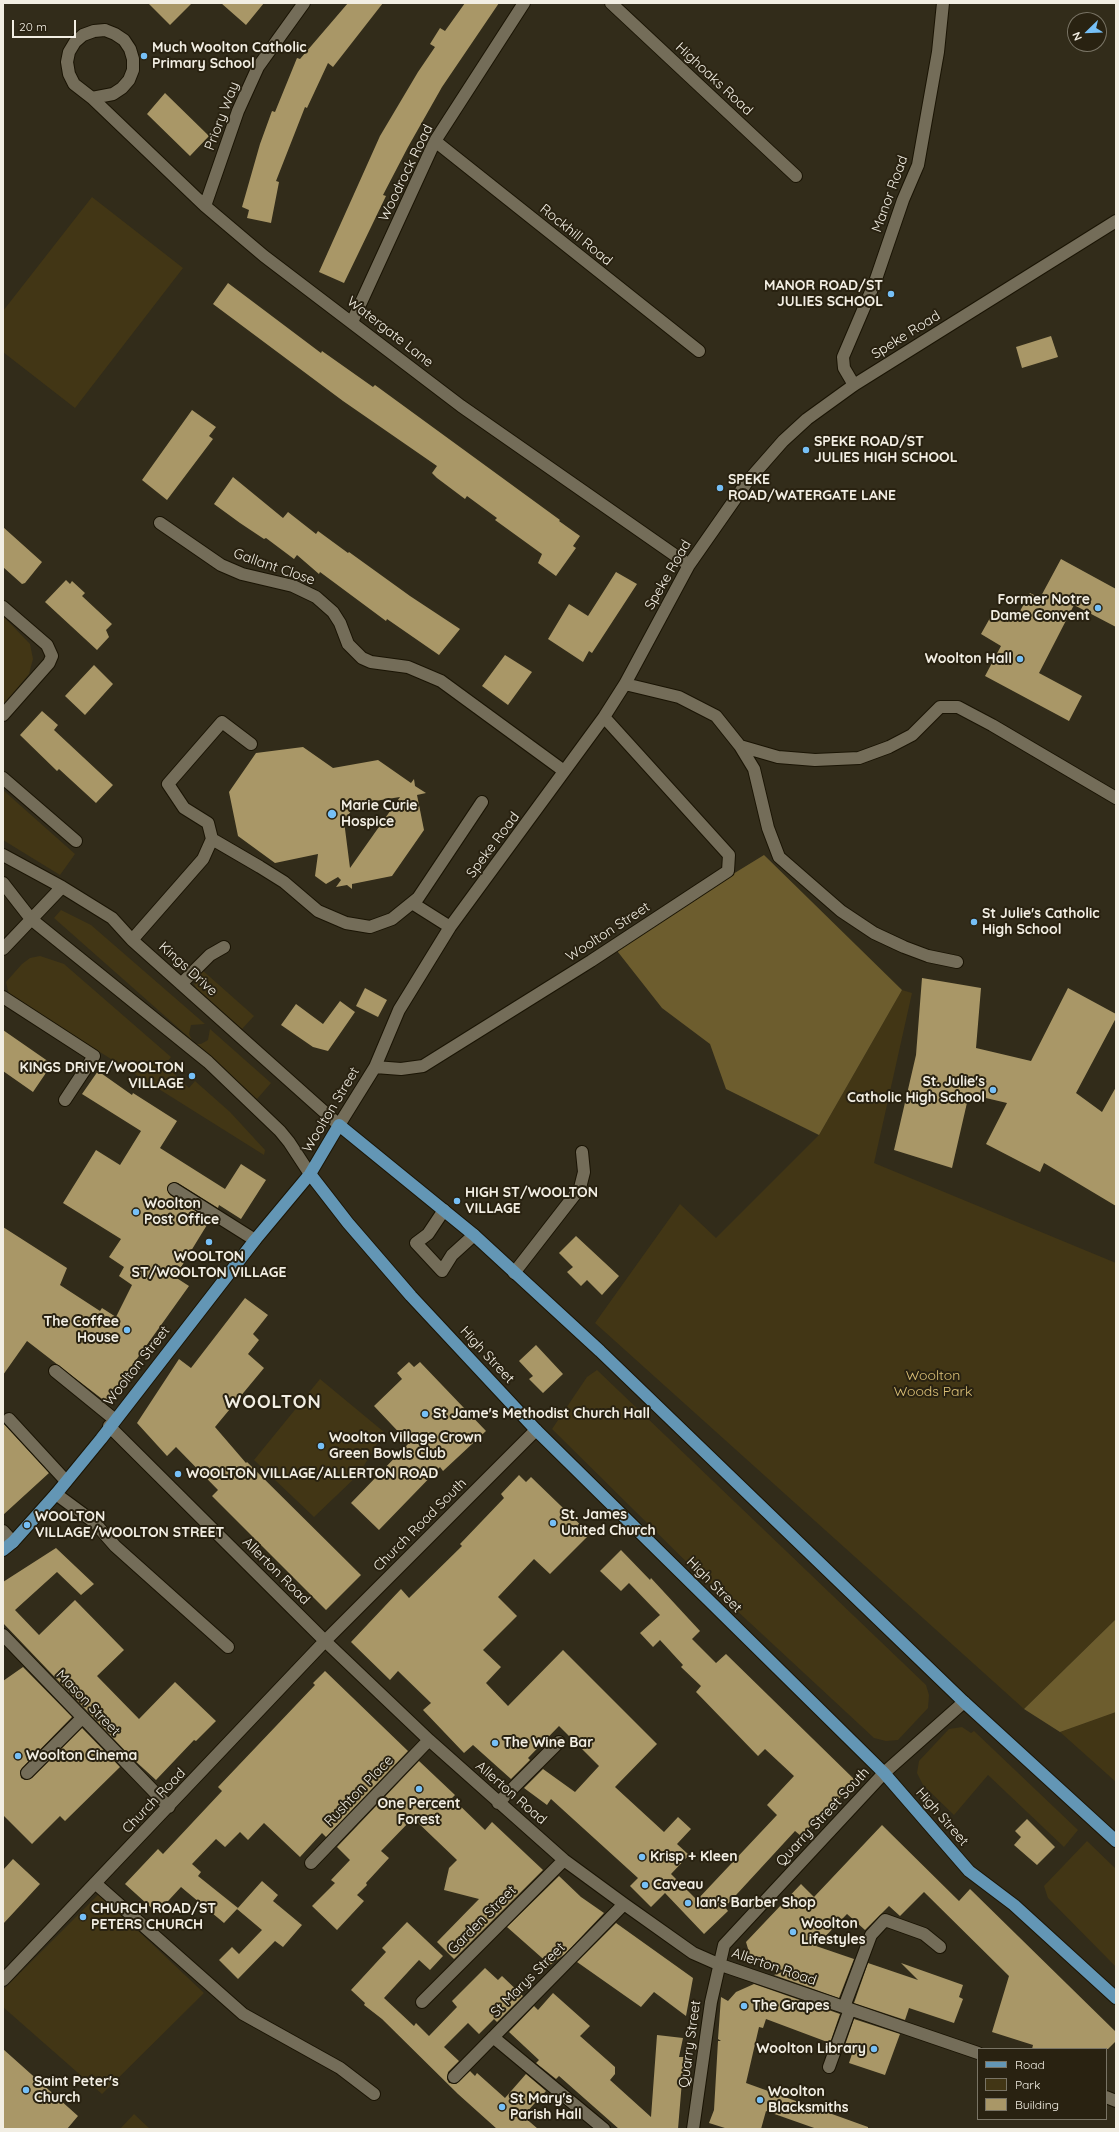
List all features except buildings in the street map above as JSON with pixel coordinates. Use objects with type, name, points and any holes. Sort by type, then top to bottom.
[{"type":"main road","name":"Woolton Street","points":[[3,1550],[13,1542],[66,1482],[255,1240],[310,1174],[339,1125]]},
{"type":"main road","points":[[339,1125],[474,1235],[600,1351],[964,1702],[1116,1841]]},
{"type":"main road","name":"High Street","points":[[310,1174],[348,1223],[411,1296],[536,1430],[884,1773],[969,1871],[1014,1905],[1116,1998]]},
{"type":"street","name":"Priory Way","points":[[205,206],[238,111],[258,67],[304,3]]},
{"type":"street","name":"Woodrock Road","points":[[352,322],[435,141],[524,3]]},
{"type":"street","name":"Highoaks Road","points":[[611,3],[796,176]]},
{"type":"street","name":"Manor Road","points":[[854,385],[844,368],[843,357],[875,282],[903,200],[918,165],[938,52],[943,3]]},
{"type":"street","points":[[105,30],[116,34],[124,40],[130,49],[133,70],[129,80],[122,88],[113,94],[92,98],[78,87],[71,79],[67,62],[69,52],[74,42],[83,35],[94,31],[105,30]]},
{"type":"street","name":"Watergate Lane","points":[[92,98],[205,206],[264,256],[461,406],[689,565]]},
{"type":"street","name":"Rockhill Road","points":[[435,141],[699,351]]},
{"type":"street","name":"Speke Road","points":[[375,1067],[399,1010],[450,927],[604,717],[625,684],[689,565],[747,482],[784,441],[807,419],[854,385],[1116,221]]},
{"type":"street","name":"Gallant Close","points":[[160,523],[221,565],[242,574],[293,586],[316,597],[333,612],[340,623],[348,644],[362,658],[371,662],[408,667],[441,681],[564,771]]},
{"type":"street","points":[[3,607],[47,645],[52,656],[49,663],[3,715]]},
{"type":"street","points":[[625,684],[678,697],[716,716],[740,746],[754,769],[768,828],[779,857],[841,911],[874,933],[928,956],[957,962]]},
{"type":"street","points":[[740,746],[778,757],[815,760],[859,758],[889,747],[912,735],[940,707],[958,707],[992,725],[1116,798]]},
{"type":"street","name":"Woolton Street","points":[[339,1125],[375,1067],[401,1069],[423,1066],[591,961],[728,871],[729,855],[604,717]]},
{"type":"street","points":[[132,940],[203,859],[212,839],[208,823],[184,808],[168,784],[222,722],[251,744]]},
{"type":"street","points":[[3,778],[76,841]]},
{"type":"street","points":[[212,839],[260,866],[318,910],[346,923],[370,927],[392,920],[418,898],[482,802]]},
{"type":"street","name":"Kings Drive","points":[[3,855],[62,887],[112,918],[132,940],[339,1125]]},
{"type":"street","points":[[3,882],[31,919],[208,1062],[280,1131],[310,1174]]},
{"type":"street","points":[[3,949],[62,887]]},
{"type":"street","points":[[412,903],[450,927]]},
{"type":"street","points":[[181,984],[210,955],[224,947]]},
{"type":"street","points":[[3,997],[94,1056],[65,1100]]},
{"type":"street","points":[[514,1273],[580,1188],[584,1172],[582,1152]]},
{"type":"street","points":[[174,1188],[255,1240]]},
{"type":"street","points":[[444,1210],[428,1234],[416,1243],[442,1271],[452,1255],[474,1235]]},
{"type":"street","name":"Allerton Road","points":[[55,1371],[112,1422],[325,1640],[429,1740],[498,1803],[564,1860],[693,1953],[718,1964],[977,2053]]},
{"type":"street","points":[[9,1419],[66,1482]]},
{"type":"street","name":"Church Road South","points":[[325,1640],[536,1430]]},
{"type":"street","points":[[56,1494],[94,1522],[115,1546],[228,1646]]},
{"type":"street","points":[[3,1532],[13,1542]]},
{"type":"street","name":"Mason Street","points":[[3,1635],[169,1807]]},
{"type":"street","name":"Church Road","points":[[3,1980],[169,1807],[325,1640]]},
{"type":"street","name":"Quarry Street South","points":[[718,1964],[724,1945],[884,1773],[964,1702]]},
{"type":"street","points":[[27,1773],[82,1718]]},
{"type":"street","name":"Rushton Place","points":[[311,1863],[429,1740]]},
{"type":"street","points":[[498,1803],[559,1742]]},
{"type":"street","name":"Garden Street","points":[[422,2002],[564,1860]]},
{"type":"street","points":[[95,1883],[243,2014],[340,2068],[374,2094]]},
{"type":"street","name":"St Marys Street","points":[[454,2077],[624,1904]]},
{"type":"street","points":[[829,2067],[871,1936],[885,1920],[924,1934],[940,1947]]},
{"type":"street","name":"Quarry Street","points":[[693,2129],[711,2002],[718,1964]]},
{"type":"street","points":[[494,2036],[604,2129]]},
{"type":"green space","points":[[92,197],[183,268],[75,408],[3,352],[3,311]]},
{"type":"green space","points":[[3,616],[30,644],[33,659],[29,674],[3,705]]},
{"type":"green space","points":[[3,790],[75,854],[60,875],[3,840]]},
{"type":"green space","points":[[61,910],[91,925],[205,1024],[191,1025],[189,1034],[192,1040],[54,918]]},
{"type":"green space","points":[[40,956],[64,964],[171,1057],[165,1065],[189,1088],[195,1081],[230,1112],[265,1150],[264,1155],[9,995],[6,982],[22,964],[30,958]]},
{"type":"green space","points":[[201,969],[254,1016],[242,1029],[196,988],[194,984],[194,977]]},
{"type":"green space","name":"Woolton Woods Park","points":[[902,990],[912,993],[874,1163],[1116,1263],[1116,1619],[1024,1709],[595,1323],[680,1204],[716,1238],[819,1135]]},
{"type":"green space","points":[[210,1029],[271,1083],[257,1099],[196,1044],[201,1044],[208,1040]]},
{"type":"green space","points":[[597,1370],[926,1685],[929,1695],[928,1708],[898,1740],[886,1741],[874,1738],[720,1595],[552,1429],[587,1377]]},
{"type":"green space","name":"Woolton Village Crown Green Bowls Club","points":[[320,1379],[384,1432],[359,1474],[314,1517],[254,1460]]},
{"type":"green space","points":[[1116,1712],[1116,1782],[1060,1732]]},
{"type":"green space","points":[[962,1727],[971,1733],[974,1731],[1078,1830],[1064,1847],[988,1775],[954,1815],[923,1785],[917,1773],[919,1761],[949,1729]]},
{"type":"green space","points":[[1087,1841],[1116,1869],[1116,1967],[1048,1898],[1044,1886]]},
{"type":"green space","points":[[99,1894],[204,1993],[102,2094],[3,2007],[3,1990]]},
{"type":"green space","points":[[134,2114],[150,2129],[120,2129]]},
{"type":"shaded area","points":[[764,855],[902,990],[819,1135],[726,1089],[710,1044],[662,1008],[614,947]]},
{"type":"shaded area","points":[[1116,1619],[1116,1712],[1060,1732],[1024,1709]]},
{"type":"place","name":"Much Woolton Catholic Primary School","points":[[144,56]]},
{"type":"place","name":"MANOR ROAD/ST JULIES SCHOOL","points":[[891,294]]},
{"type":"place","name":"SPEKE ROAD/ST JULIES HIGH SCHOOL","points":[[806,450]]},
{"type":"place","name":"SPEKE ROAD/WATERGATE LANE","points":[[720,488]]},
{"type":"place","name":"Former Notre Dame Convent","points":[[1098,608]]},
{"type":"place","name":"Woolton Hall","points":[[1020,659]]},
{"type":"place","name":"Marie Curie Hospice","points":[[332,814]]},
{"type":"place","name":"St Julie's Catholic High School","points":[[974,922]]},
{"type":"place","name":"KINGS DRIVE/WOOLTON VILLAGE","points":[[192,1076]]},
{"type":"place","name":"St. Julie's Catholic High School","points":[[993,1090]]},
{"type":"place","name":"HIGH ST/WOOLTON VILLAGE","points":[[457,1201]]},
{"type":"place","name":"Woolton Post Office","points":[[136,1212]]},
{"type":"place","name":"WOOLTON ST/WOOLTON VILLAGE","points":[[209,1242]]},
{"type":"place","name":"The Coffee House","points":[[127,1330]]},
{"type":"place","name":"St Jame's Methodist Church Hall","points":[[425,1414]]},
{"type":"place","name":"Woolton Village Crown Green Bowls Club","points":[[321,1446]]},
{"type":"place","name":"WOOLTON VILLAGE/ALLERTON ROAD","points":[[178,1474]]},
{"type":"place","name":"St. James United Church","points":[[553,1523]]},
{"type":"place","name":"WOOLTON VILLAGE/WOOLTON STREET","points":[[27,1525]]},
{"type":"place","name":"The Wine Bar","points":[[495,1743]]},
{"type":"place","name":"Woolton Cinema","points":[[18,1756]]},
{"type":"place","name":"One Percent Forest","points":[[419,1789]]},
{"type":"place","name":"Krisp + Kleen","points":[[642,1857]]},
{"type":"place","name":"Caveau","points":[[645,1885]]},
{"type":"place","name":"Ian's Barber Shop","points":[[688,1903]]},
{"type":"place","name":"CHURCH ROAD/ST PETERS CHURCH","points":[[83,1917]]},
{"type":"place","name":"Woolton Lifestyles","points":[[793,1932]]},
{"type":"place","name":"The Grapes","points":[[744,2006]]},
{"type":"place","name":"Woolton Library","points":[[874,2049]]},
{"type":"place","name":"Saint Peter's Church","points":[[26,2090]]},
{"type":"place","name":"Woolton Blacksmiths","points":[[760,2100]]},
{"type":"place","name":"St Mary's Parish Hall","points":[[502,2107]]},
{"type":"district","name":"WOOLTON","points":[[273,1403]]}]
